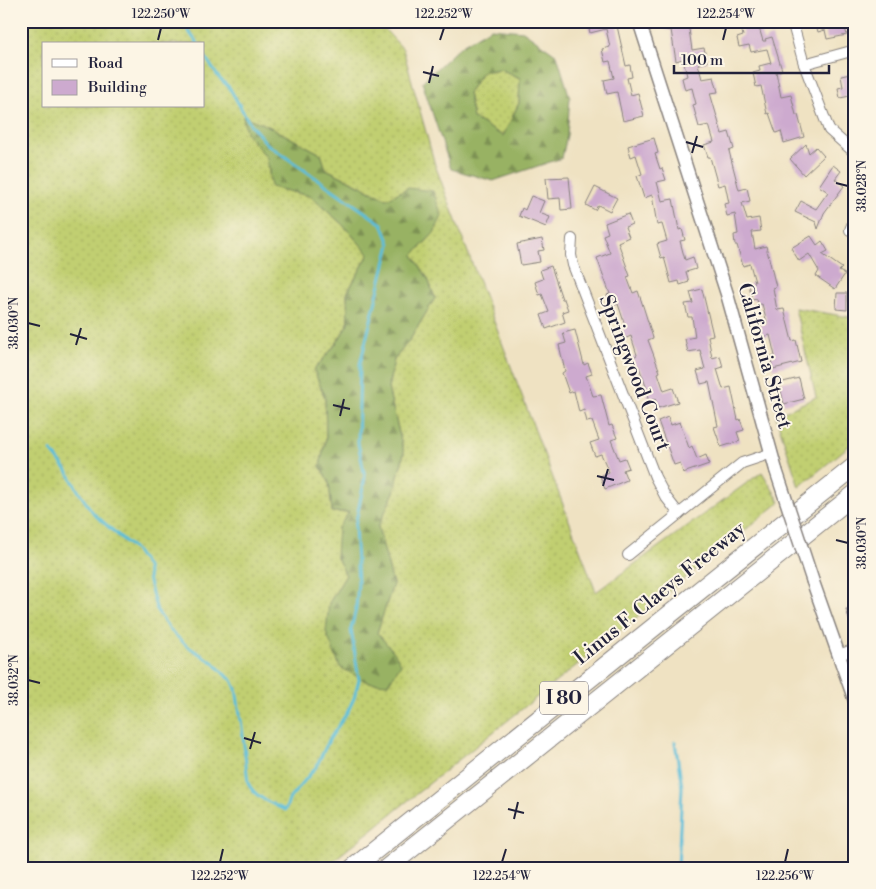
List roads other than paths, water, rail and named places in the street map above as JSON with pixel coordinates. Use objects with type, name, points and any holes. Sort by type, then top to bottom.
[{"type":"highway","name":"Linus F. Claeys Freeway","points":[[353,868],[855,466]]},
{"type":"highway","name":"I 80","points":[[387,868],[855,494]]},
{"type":"street","name":"California Street","points":[[639,21],[727,294],[776,470],[855,701]]},
{"type":"street","points":[[792,21],[804,64],[830,130],[855,153]]},
{"type":"street","points":[[804,64],[855,50]]},
{"type":"street","points":[[850,230],[855,218]]},
{"type":"street","name":"Springwood Court","points":[[572,239],[571,255],[573,265],[652,468],[661,489],[679,514]]},
{"type":"street","points":[[628,555],[742,463],[772,453]]},
{"type":"street","points":[[838,654],[855,649]]},
{"type":"waterway","points":[[181,21],[197,42]]},
{"type":"waterway","points":[[51,451],[66,469],[94,514],[135,550],[147,567],[157,611],[171,631],[187,646],[214,663],[232,680],[236,689],[242,727],[248,783],[259,796],[285,810],[290,798],[316,767],[329,740],[348,711],[359,680],[351,629],[356,609],[358,583],[355,526],[365,477],[358,443],[360,364],[390,244],[382,224],[267,144],[250,124],[229,87],[219,78],[205,57]]},
{"type":"waterway","points":[[675,742],[682,787],[678,868]]}]
